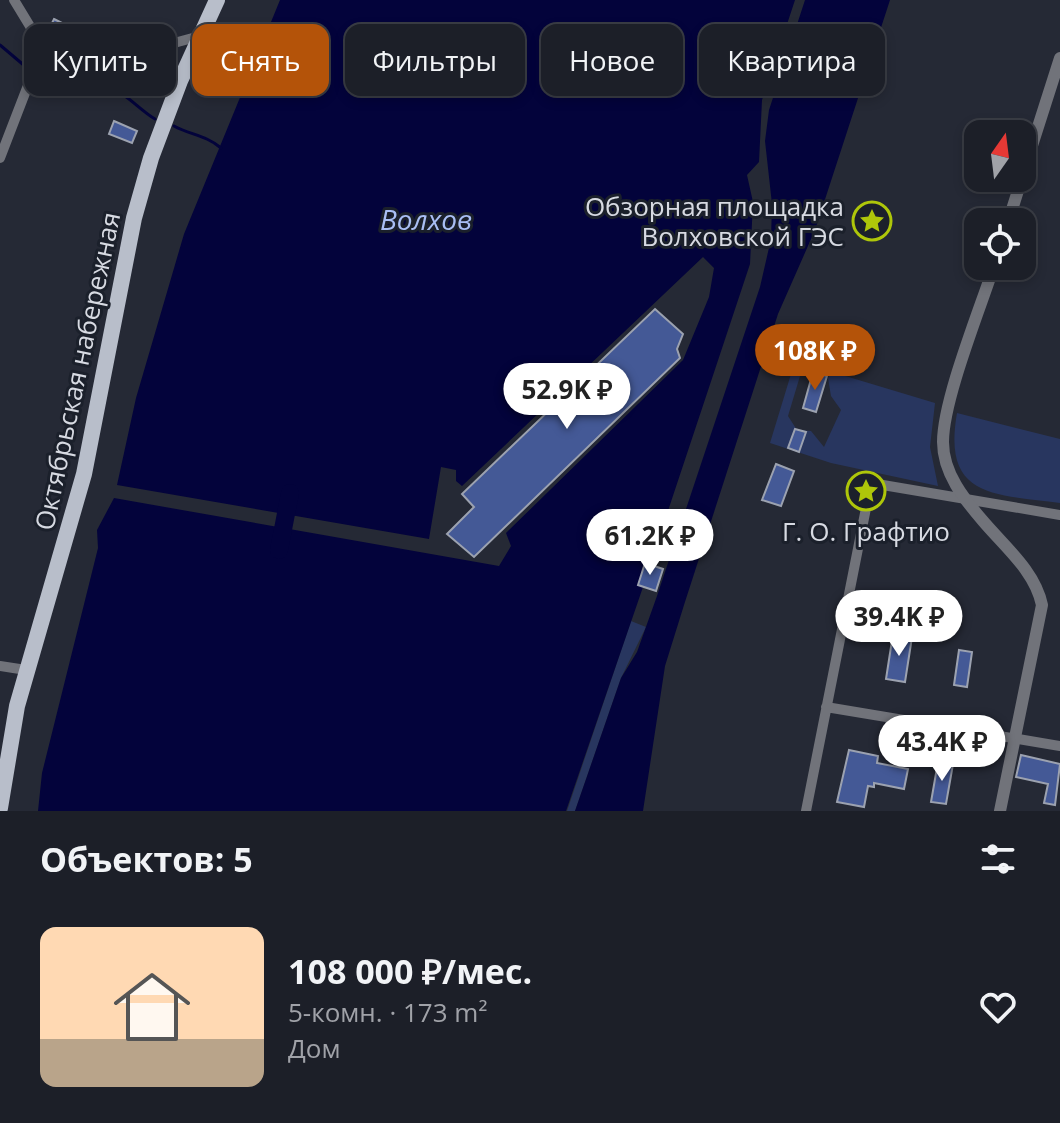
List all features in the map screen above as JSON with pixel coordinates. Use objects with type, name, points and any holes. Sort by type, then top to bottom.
[{"type":"main road","name":"Октябрьская набережная","points":[[206,24],[217,0]]},
{"type":"main road","name":"Октябрьская набережная","points":[[0,808],[26,670],[84,474],[141,195],[165,119],[192,55]]},
{"type":"street","points":[[14,0],[29,24]]},
{"type":"street","points":[[1036,133],[1060,58]]},
{"type":"street","points":[[0,154],[25,96]]},
{"type":"street","points":[[990,280],[945,425],[946,460],[963,498],[1031,575],[1042,605],[1000,811]]},
{"type":"street","points":[[806,811],[871,483],[1060,515]]},
{"type":"street","points":[[0,666],[26,670]]},
{"type":"street","points":[[826,707],[1060,746]]},
{"type":"shaded area","points":[[832,372],[935,403],[930,447],[938,486],[831,463],[770,443],[791,374],[800,376],[788,416],[797,430],[811,431],[824,447],[841,410],[831,396],[828,378]]},
{"type":"shaded area","points":[[957,413],[1060,439],[1060,503],[994,493],[966,476],[957,462],[954,441]]},
{"type":"shaded area","points":[[631,621],[646,627],[621,678],[575,811],[567,811]]},
{"type":"water","name":"Волхов","points":[[280,0],[795,0],[787,24],[699,24],[699,96],[763,96],[759,162],[747,175],[753,202],[750,264],[650,565],[645,564],[638,584],[643,587],[566,811],[38,811],[42,773],[98,548],[97,530],[114,498],[499,566],[511,546],[506,533],[683,360],[709,297],[714,268],[703,257],[462,486],[456,481],[456,470],[441,467],[429,539],[117,485],[136,398],[184,234],[241,96],[329,96],[329,24],[270,24]]},
{"type":"water","points":[[805,0],[890,0],[882,24],[797,24]]},
{"type":"water","points":[[774,96],[859,96],[815,230],[778,314],[665,666],[643,811],[575,811],[621,678],[637,652],[657,596],[760,287],[771,239],[772,204],[765,141]]},
{"type":"building","points":[[114,121],[137,131],[132,143],[109,134]]},
{"type":"building","points":[[655,309],[683,334],[677,349],[680,358],[474,557],[447,534],[474,507],[462,494]]},
{"type":"building","points":[[813,372],[827,376],[816,412],[803,408]]},
{"type":"building","points":[[795,429],[806,432],[799,452],[788,448]]},
{"type":"building","points":[[776,464],[794,471],[781,506],[762,500]]},
{"type":"building","points":[[645,563],[663,569],[656,591],[638,585]]},
{"type":"building","points":[[893,634],[912,637],[905,682],[886,679]]},
{"type":"building","points":[[959,650],[972,652],[967,687],[954,685]]},
{"type":"building","points":[[849,750],[878,756],[877,763],[908,769],[904,789],[874,783],[874,787],[868,786],[864,807],[837,802]]},
{"type":"building","points":[[1021,755],[1060,764],[1055,805],[1044,803],[1048,784],[1016,777]]},
{"type":"building","points":[[938,762],[953,764],[946,804],[931,802]]},
{"type":"waterway","points":[[0,45],[24,65]]},
{"type":"waterway","points":[[125,96],[155,119]]},
{"type":"waterway","points":[[174,126],[210,140],[221,148]]},
{"type":"waterway","name":"Волхов","points":[[279,550],[290,493]]},
{"type":"place","name":"Обзорная площадка Волховской ГЭС","points":[[872,221]]},
{"type":"place","name":"Г. О. Графтио","points":[[866,491]]}]
